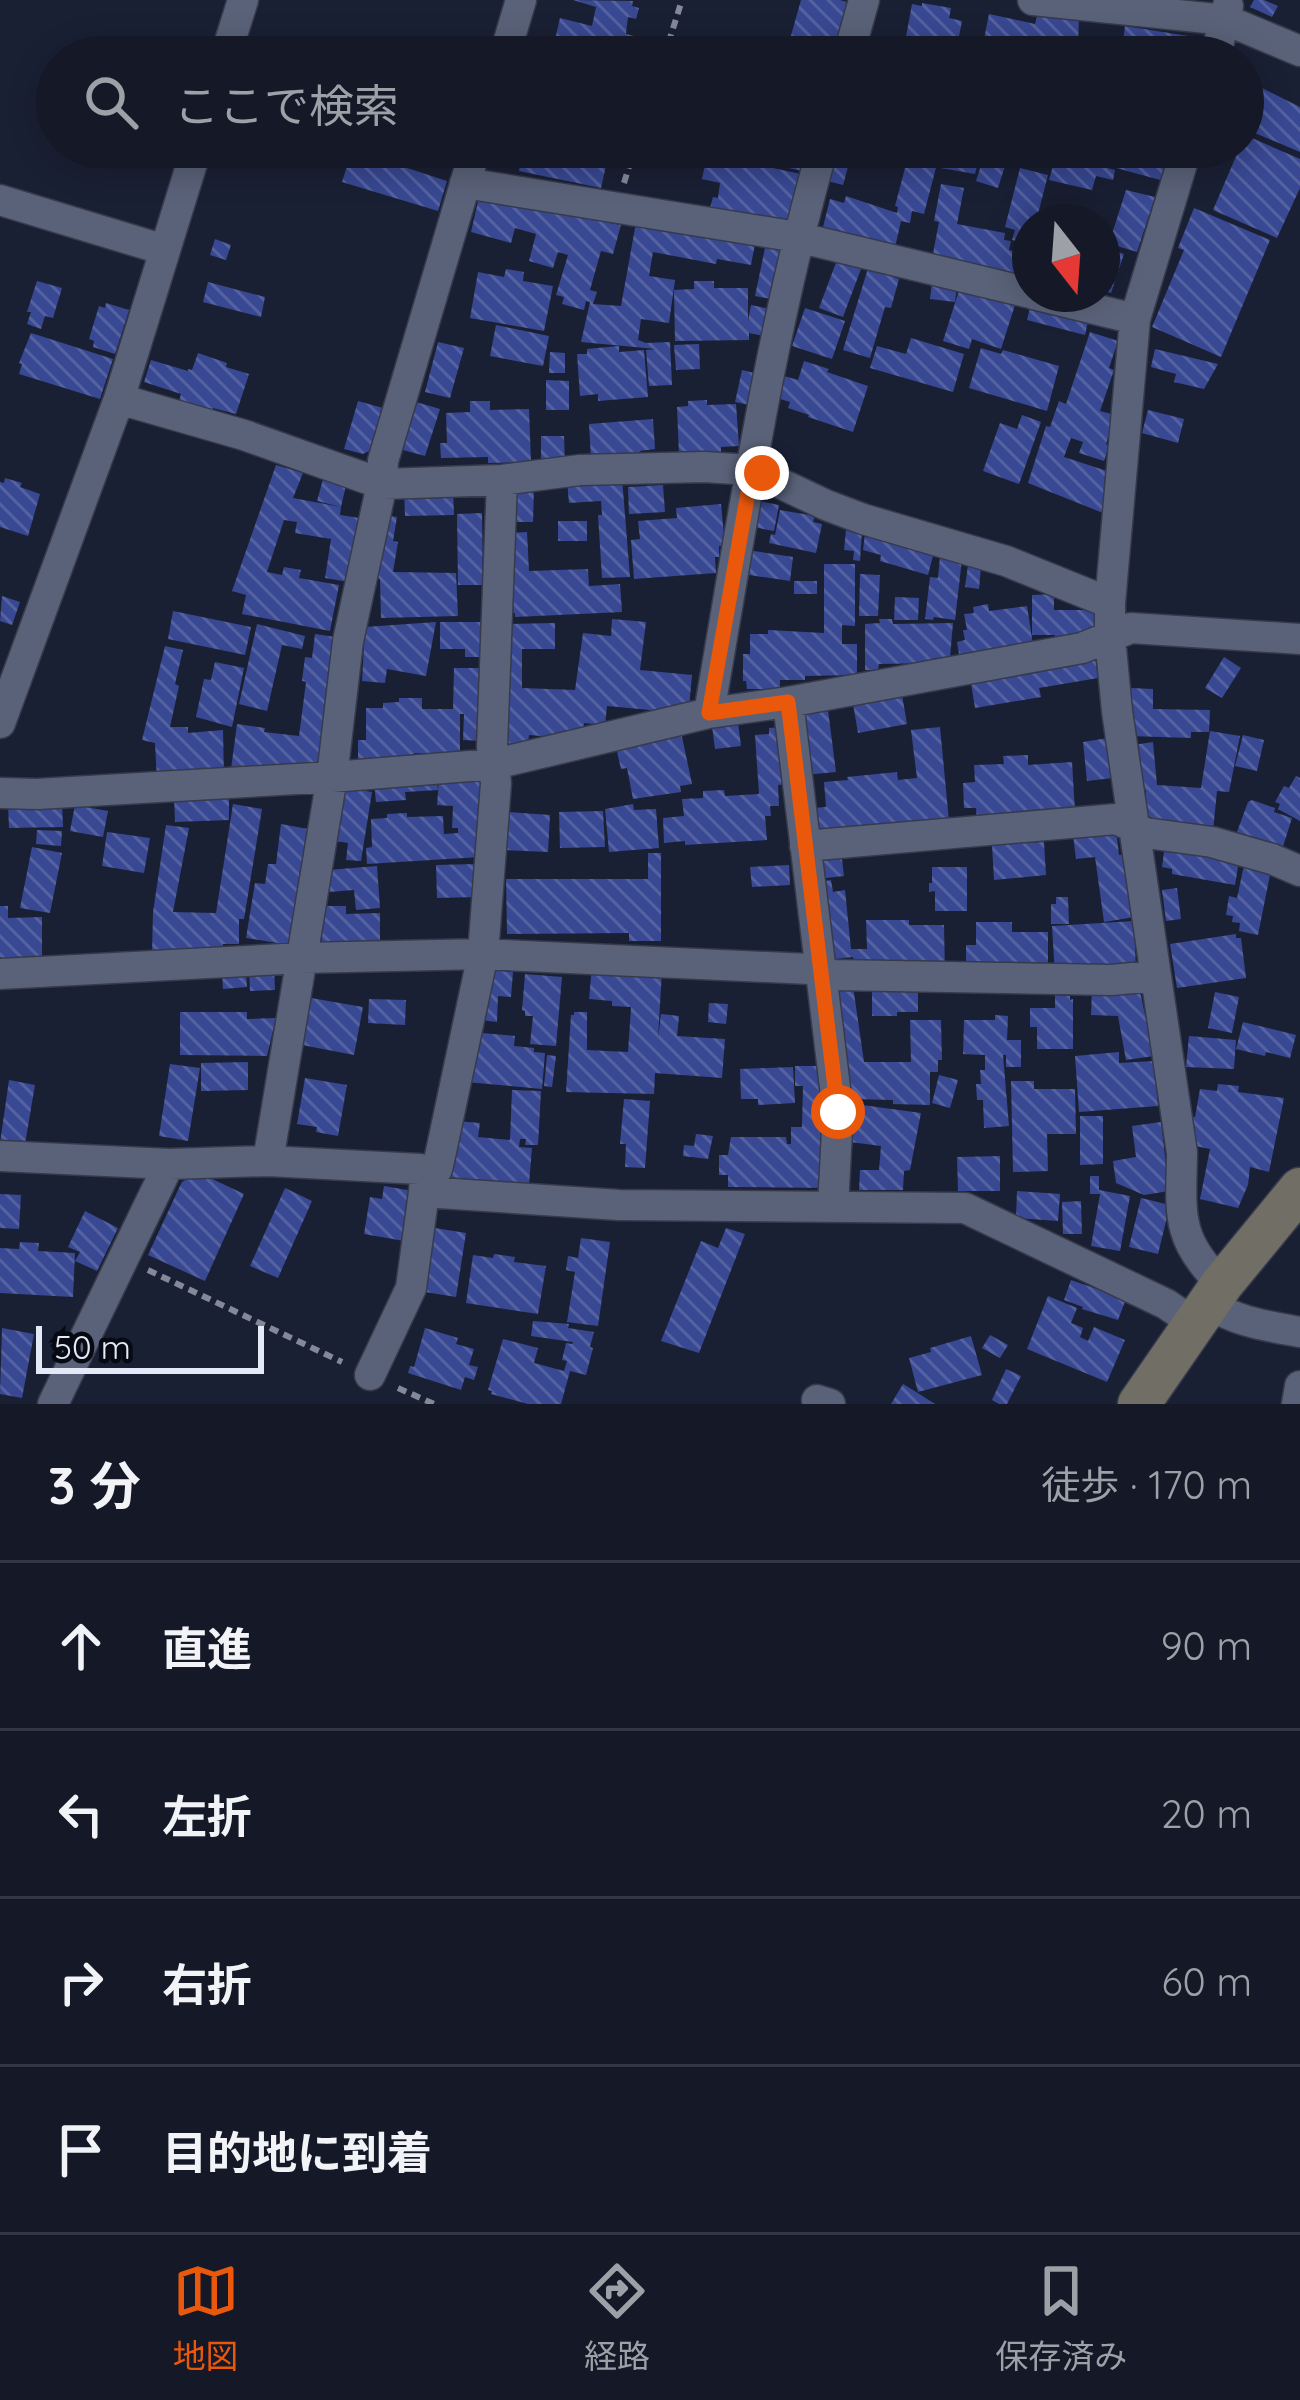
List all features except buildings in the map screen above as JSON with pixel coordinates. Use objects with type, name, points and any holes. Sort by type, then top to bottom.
[{"type":"street","points":[[232,36],[243,0]]},
{"type":"street","points":[[510,36],[521,0]]},
{"type":"street","points":[[854,36],[864,0]]},
{"type":"street","points":[[1033,0],[1228,10],[1300,51]]},
{"type":"street","points":[[0,723],[119,399],[190,168]]},
{"type":"street","points":[[268,1161],[332,777],[348,641],[383,461],[470,168]]},
{"type":"street","points":[[709,713],[797,237],[817,168]]},
{"type":"street","points":[[1181,168],[1135,319],[1110,637],[1182,1153],[1185,1232],[1201,1264],[1208,1303]]},
{"type":"street","points":[[465,183],[797,237],[1012,289]]},
{"type":"street","points":[[0,200],[165,250]]},
{"type":"street","points":[[1106,312],[1135,319]]},
{"type":"street","points":[[119,399],[244,435],[382,484],[502,480],[580,470],[704,466],[752,470],[863,519],[1006,561],[1110,603]]},
{"type":"street","points":[[424,1184],[439,1161],[484,954],[496,783],[492,747],[502,480]]},
{"type":"street","points":[[0,793],[495,764],[709,713],[1082,648],[1131,628],[1300,639]]},
{"type":"street","points":[[788,702],[838,1112],[832,1207]]},
{"type":"street","points":[[805,845],[1116,819],[1146,832],[1212,842],[1300,871]]},
{"type":"street","points":[[0,974],[484,954],[834,975],[1111,980],[1155,976]]},
{"type":"street","points":[[0,1156],[420,1169],[424,1184],[411,1288],[370,1375]]},
{"type":"street","points":[[53,1404],[169,1164]]},
{"type":"street","points":[[424,1184],[619,1205],[964,1208],[1166,1304],[1208,1303],[1244,1322],[1300,1332]]},
{"type":"street","points":[[1138,1404],[1208,1303],[1300,1189]]},
{"type":"street","points":[[1297,1404],[1300,1386]]},
{"type":"path","points":[[671,36],[682,0]]},
{"type":"path","points":[[123,1258],[434,1404]]},
{"type":"route","points":[[762,473],[752,470],[709,713],[788,702],[838,1112]]}]
